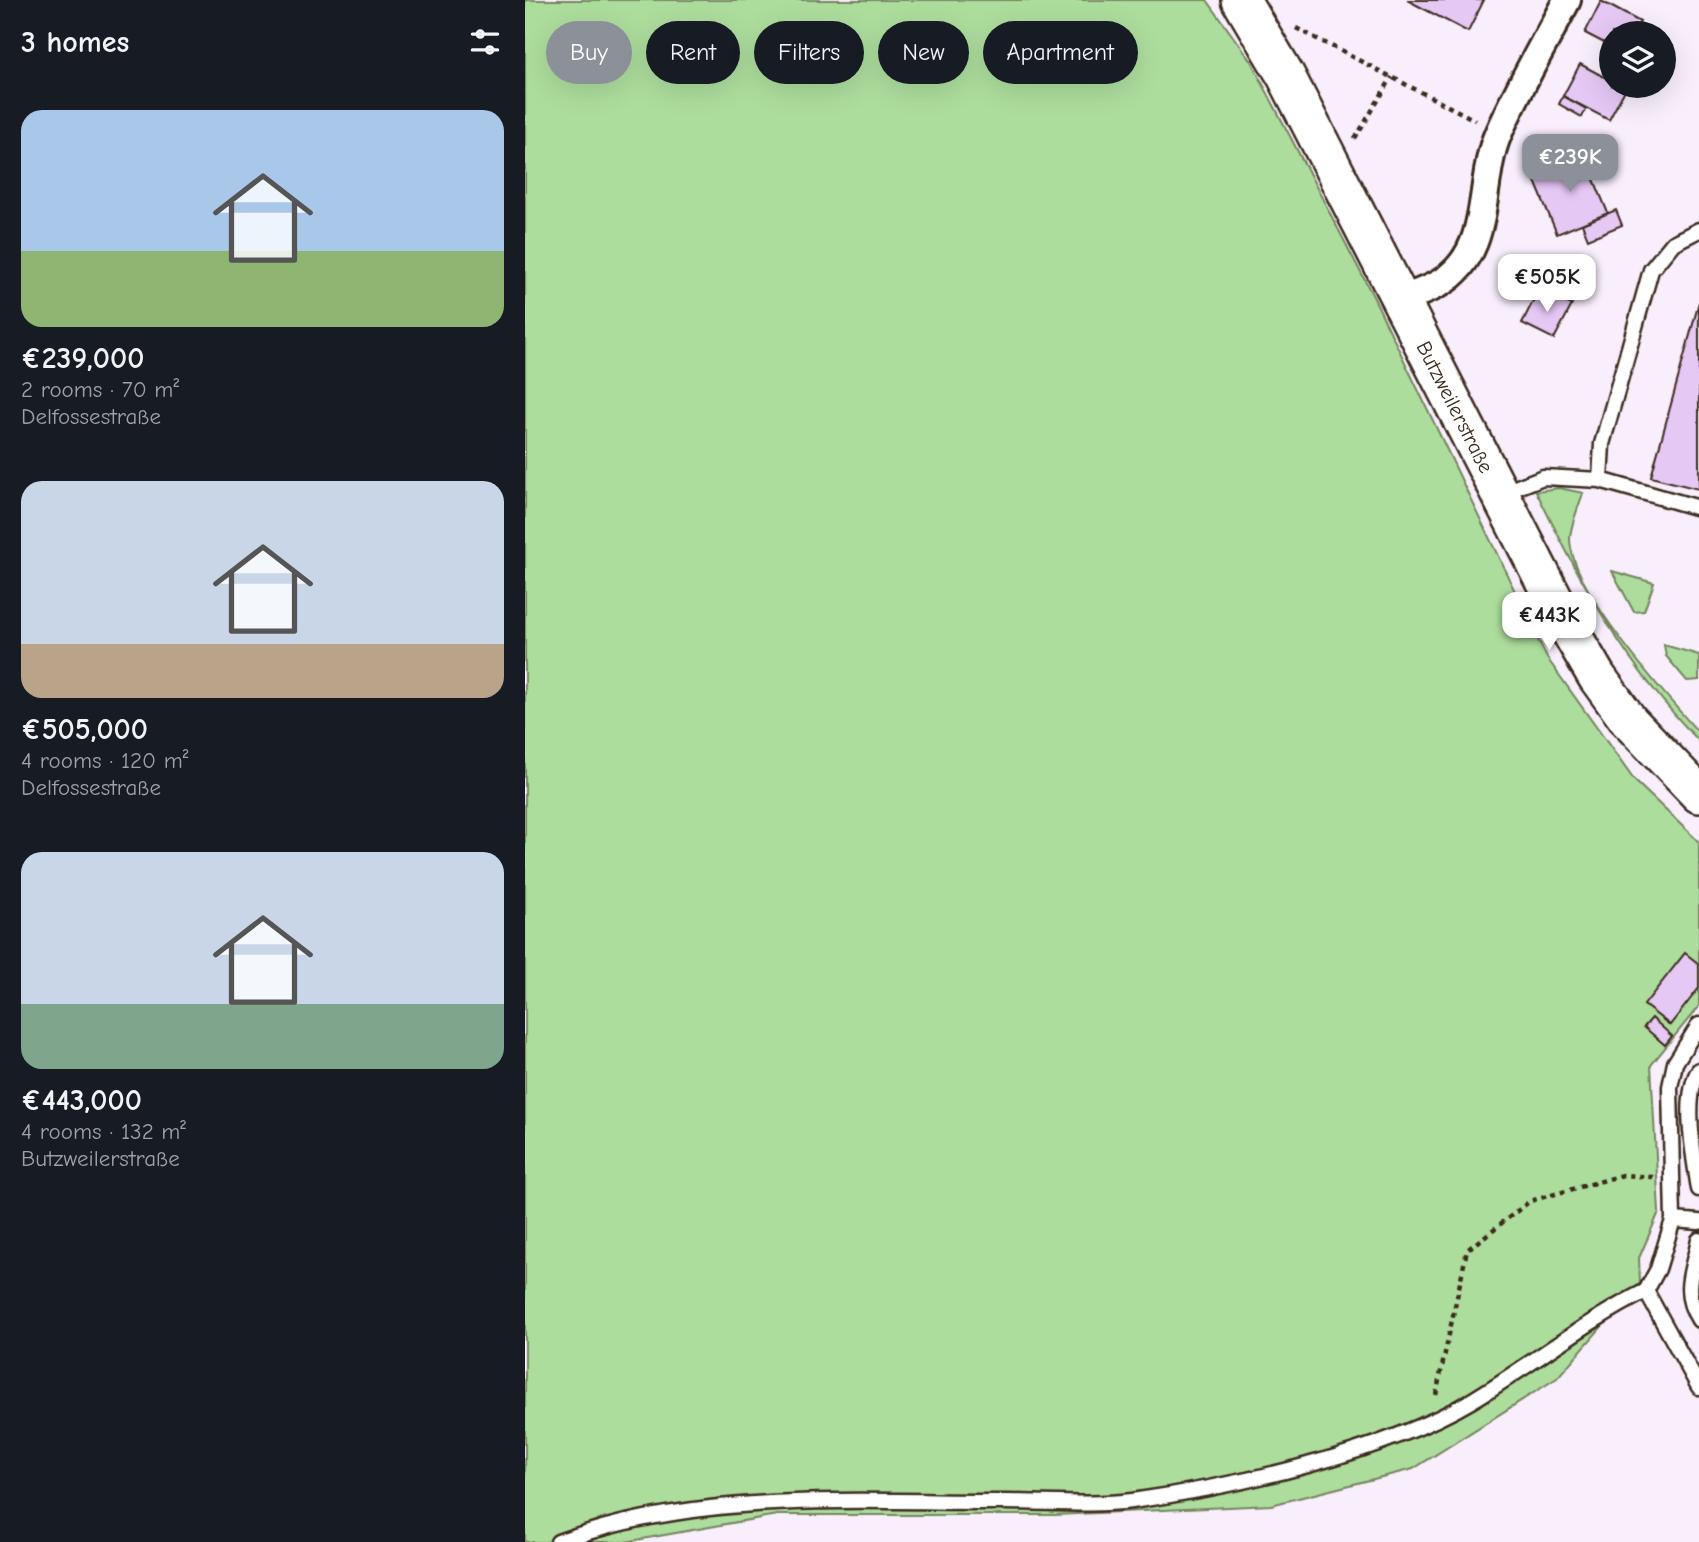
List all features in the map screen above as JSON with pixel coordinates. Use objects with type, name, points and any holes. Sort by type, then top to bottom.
[{"type":"street","name":"Butzweilerstraße","points":[[1241,0],[1286,76],[1500,495],[1597,677],[1629,720],[1699,794]]},
{"type":"street","points":[[1401,300],[1441,283],[1458,269],[1475,243],[1483,218],[1489,159],[1499,132],[1567,0]]},
{"type":"lane","points":[[1600,480],[1602,444],[1651,270],[1673,243],[1699,230]]},
{"type":"lane","points":[[1500,495],[1543,477],[1600,480],[1699,508]]},
{"type":"lane","points":[[558,1542],[591,1530],[681,1510],[819,1503],[1130,1501],[1301,1467],[1403,1433],[1469,1402],[1618,1305],[1646,1292],[1658,1269],[1673,1220],[1669,1087],[1675,1063],[1699,1025]]},
{"type":"lane","points":[[1699,1070],[1692,1082],[1699,1189]]},
{"type":"lane","points":[[1673,1220],[1699,1222]]},
{"type":"lane","points":[[1699,1240],[1687,1283],[1688,1295],[1699,1320]]},
{"type":"lane","points":[[1646,1292],[1699,1387]]},
{"type":"path","points":[[1295,27],[1499,132]]},
{"type":"path","points":[[1350,148],[1392,77]]},
{"type":"path","points":[[1431,1420],[1467,1250],[1530,1201],[1623,1175],[1671,1179]]},
{"type":"green space","points":[[525,0],[1207,0],[1252,63],[1375,300],[1547,658],[1634,780],[1699,842],[1699,1006],[1651,1065],[1659,1212],[1639,1258],[1640,1283],[1557,1378],[1413,1469],[1271,1505],[1055,1515],[777,1515],[625,1542],[525,1542]]},
{"type":"green space","points":[[1559,488],[1583,493],[1570,539],[1574,560],[1586,585],[1622,641],[1699,733],[1699,741],[1627,653],[1607,623],[1570,559],[1536,491]]},
{"type":"green space","points":[[1612,571],[1654,583],[1644,611],[1634,612]]},
{"type":"green space","points":[[1664,645],[1699,655],[1699,680],[1687,681],[1666,656]]},
{"type":"building","points":[[1407,0],[1484,0],[1468,32]]},
{"type":"building","points":[[1601,1],[1638,21],[1599,21],[1599,40],[1585,33]]},
{"type":"building","points":[[1580,64],[1599,74],[1599,98],[1621,98],[1609,120],[1563,96]]},
{"type":"building","points":[[1563,96],[1586,109],[1582,117],[1559,104]]},
{"type":"building","points":[[1583,153],[1608,213],[1557,234],[1532,174]]},
{"type":"building","points":[[1616,210],[1622,225],[1588,239],[1582,224]]},
{"type":"building","points":[[1539,289],[1572,305],[1554,339],[1522,323]]},
{"type":"building","points":[[1699,302],[1699,488],[1698,489],[1651,477]]},
{"type":"building","points":[[1685,953],[1699,964],[1699,988],[1670,1025],[1644,1005]]},
{"type":"building","points":[[1652,1018],[1672,1036],[1665,1045],[1644,1027]]}]
